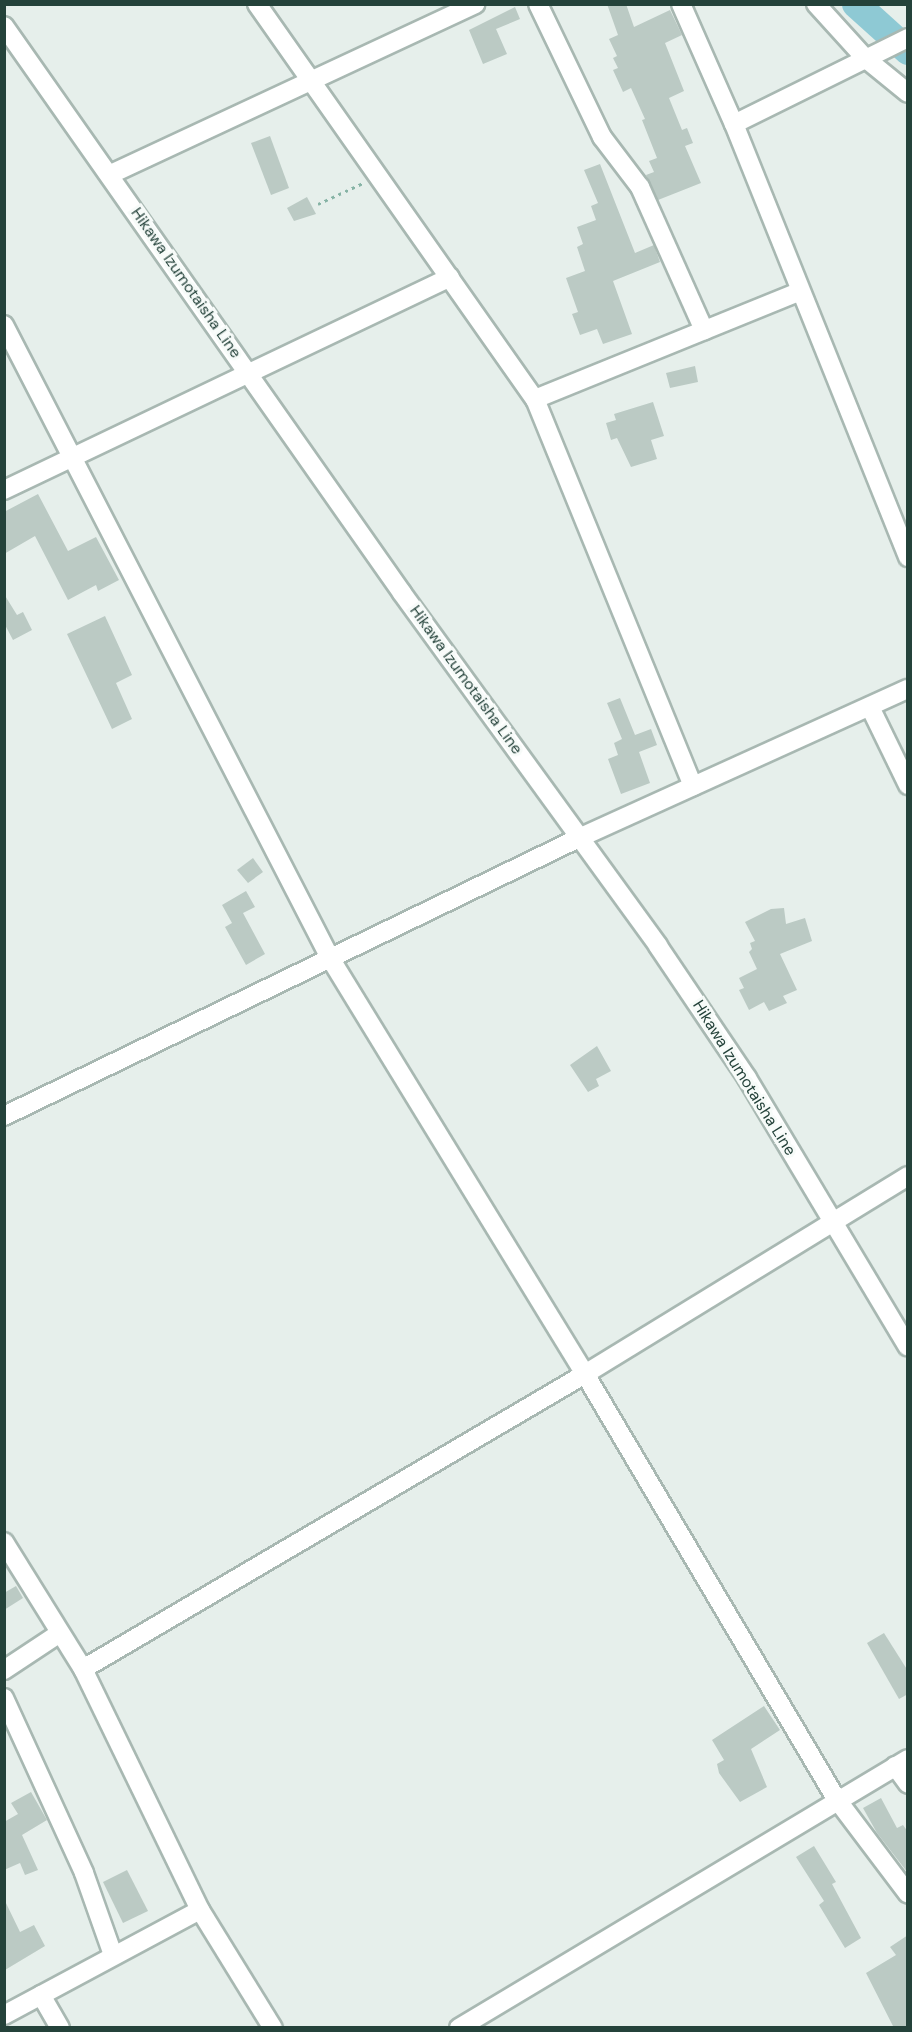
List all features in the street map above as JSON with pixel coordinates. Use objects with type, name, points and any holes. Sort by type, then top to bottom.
[{"type":"street","points":[[257,4],[535,399],[693,786]]},
{"type":"street","points":[[111,174],[313,82],[475,4]]},
{"type":"street","points":[[538,4],[602,137],[640,187],[704,330]]},
{"type":"street","points":[[681,4],[734,124],[798,292],[908,557]]},
{"type":"street","points":[[816,4],[908,93]]},
{"type":"street","name":"Hikawa Izumotaisha Line","points":[[4,26],[111,174],[402,593],[581,837],[747,1078],[908,1347]]},
{"type":"street","points":[[734,124],[908,38]]},
{"type":"street","points":[[4,490],[450,278]]},
{"type":"street","points":[[535,399],[798,292]]},
{"type":"street","points":[[4,325],[330,958],[585,1374],[838,1801],[908,1894]]},
{"type":"street","points":[[4,1116],[581,837],[908,689]]},
{"type":"street","points":[[870,707],[908,785]]},
{"type":"street","points":[[83,1669],[585,1374],[908,1176]]},
{"type":"street","points":[[4,1542],[83,1669],[200,1910],[273,2028]]},
{"type":"street","points":[[4,1670],[60,1633]]},
{"type":"street","points":[[4,1698],[84,1873],[113,1954]]},
{"type":"street","points":[[459,2028],[901,1763],[908,1784]]},
{"type":"street","points":[[4,2015],[113,1954],[200,1910]]},
{"type":"street","points":[[41,1995],[60,2028]]},
{"type":"path","points":[[318,204],[379,176]]},
{"type":"building","points":[[607,4],[626,4],[634,27],[670,10],[682,35],[665,43],[684,91],[669,98],[682,130],[687,128],[693,143],[685,146],[701,183],[658,200],[646,175],[654,172],[649,161],[657,158],[642,120],[645,119],[631,88],[623,92],[613,70],[618,68],[613,58],[617,56],[609,39],[618,35]]},
{"type":"building","points":[[515,7],[520,19],[496,29],[507,54],[483,64],[469,30]]},
{"type":"building","points":[[270,136],[289,188],[271,195],[251,143]]},
{"type":"building","points":[[600,164],[635,253],[654,245],[660,262],[613,281],[632,334],[603,344],[597,329],[580,335],[572,314],[578,312],[566,278],[585,271],[577,247],[583,244],[577,227],[596,220],[591,206],[598,203],[584,170]]},
{"type":"building","points":[[307,197],[316,214],[294,221],[287,208]]},
{"type":"building","points":[[695,366],[698,382],[670,388],[666,373]]},
{"type":"building","points":[[653,402],[664,436],[651,440],[657,459],[631,467],[617,438],[611,440],[606,423],[616,420],[614,414]]},
{"type":"building","points":[[38,494],[68,551],[96,537],[119,580],[98,591],[96,585],[68,600],[35,536],[4,554],[4,512]]},
{"type":"building","points":[[4,594],[17,615],[23,612],[32,630],[13,640],[4,623]]},
{"type":"building","points":[[105,616],[132,675],[116,683],[132,719],[112,729],[67,634]]},
{"type":"building","points":[[620,698],[635,735],[651,729],[657,745],[639,752],[650,783],[621,794],[608,759],[618,755],[614,743],[622,739],[607,703]]},
{"type":"building","points":[[253,858],[263,872],[248,883],[237,870]]},
{"type":"building","points":[[246,891],[255,907],[243,913],[265,954],[246,965],[225,927],[232,923],[222,905]]},
{"type":"building","points":[[784,908],[786,924],[805,918],[812,941],[780,954],[797,990],[783,996],[787,1003],[769,1011],[764,1002],[749,1010],[739,990],[744,988],[739,978],[757,969],[749,952],[752,949],[750,943],[755,941],[745,922],[771,909]]},
{"type":"building","points":[[597,1046],[611,1071],[596,1079],[599,1086],[588,1092],[570,1065]]},
{"type":"building","points":[[16,1586],[23,1598],[4,1610],[4,1593]]},
{"type":"building","points":[[884,1633],[908,1671],[908,1694],[899,1699],[867,1643]]},
{"type":"building","points":[[764,1706],[780,1730],[751,1749],[767,1787],[740,1802],[719,1773],[717,1764],[724,1760],[712,1740]]},
{"type":"building","points":[[31,1792],[47,1820],[22,1835],[38,1870],[25,1875],[20,1863],[4,1870],[4,1822],[18,1814],[11,1803]]},
{"type":"building","points":[[881,1798],[897,1828],[903,1825],[908,1832],[908,1873],[877,1833],[863,1808]]},
{"type":"building","points":[[814,1846],[836,1882],[832,1884],[861,1938],[845,1948],[819,1905],[824,1901],[796,1857]]},
{"type":"building","points":[[127,1870],[148,1911],[123,1923],[103,1882]]},
{"type":"building","points":[[5,1901],[20,1932],[34,1925],[45,1946],[5,1970]]},
{"type":"building","points":[[908,1935],[908,2028],[894,2028],[866,1973],[896,1955],[890,1947]]},
{"type":"waterway","points":[[856,4],[908,51]]}]
